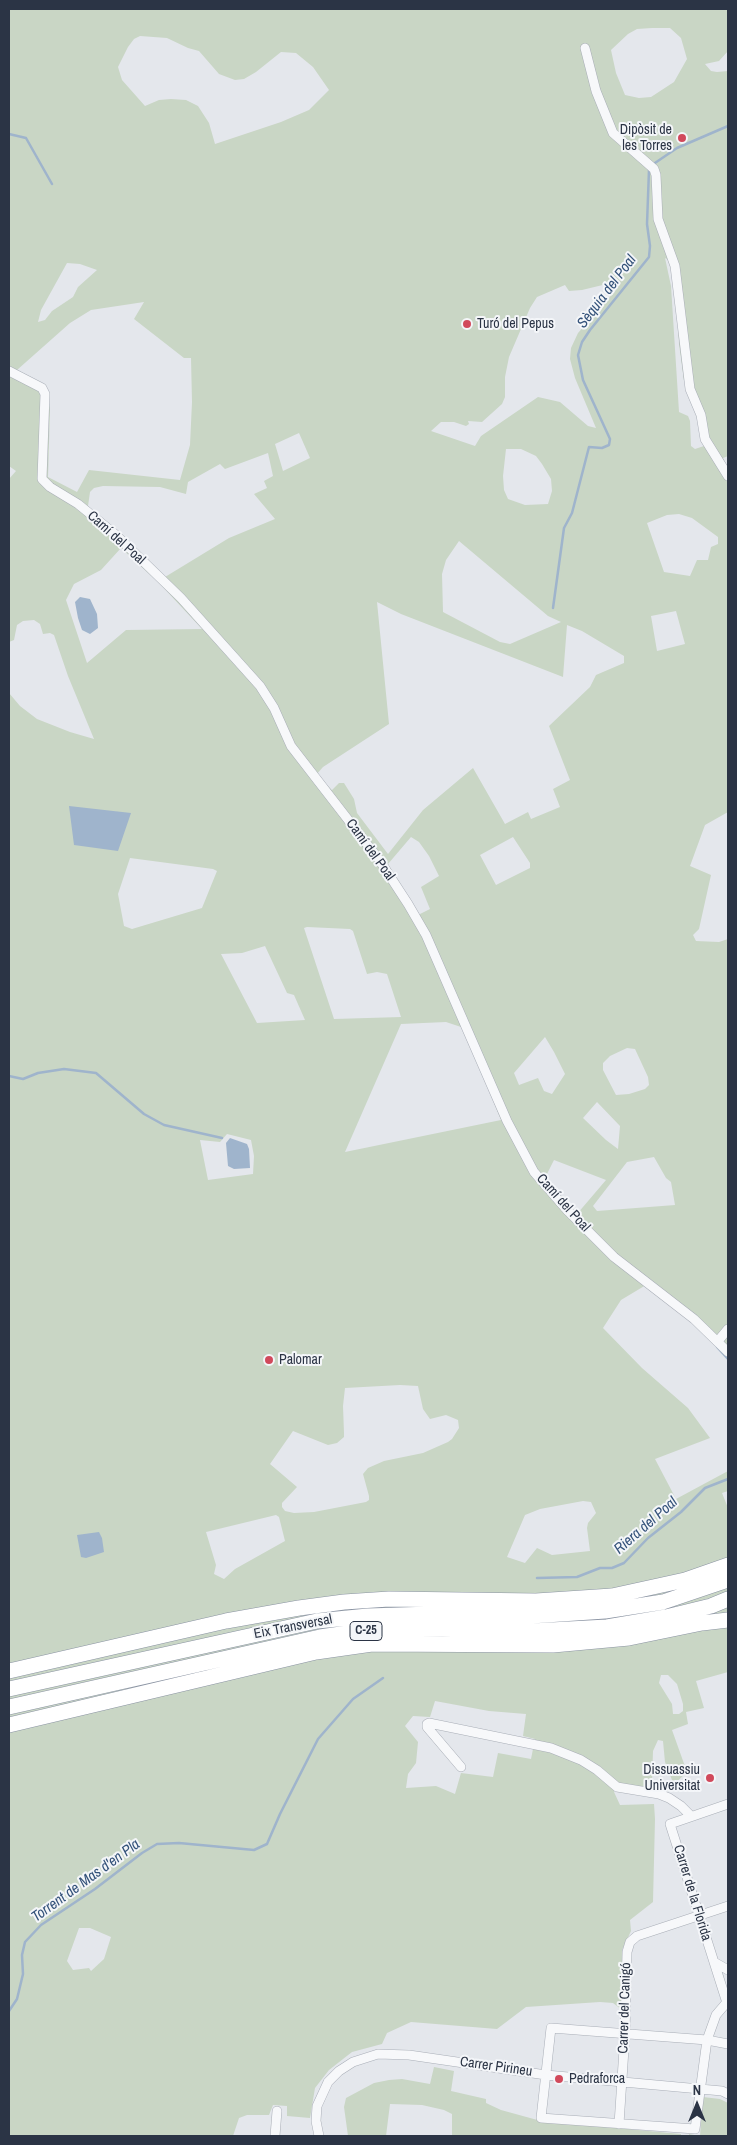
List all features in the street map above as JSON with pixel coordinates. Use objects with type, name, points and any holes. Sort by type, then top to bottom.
[{"type":"highway","points":[[9,1671],[226,1621],[299,1608],[389,1599],[587,1599],[648,1590],[728,1565]]},
{"type":"highway","name":"Eix Transversal","points":[[9,1689],[317,1621],[432,1614],[531,1616],[605,1612],[663,1602],[728,1580]]},
{"type":"highway","name":"Eix Transversal","points":[[9,1707],[320,1637],[369,1630],[532,1631],[607,1627],[666,1617],[711,1606],[728,1599]]},
{"type":"highway","points":[[9,1725],[316,1652],[372,1644],[553,1645],[629,1638],[702,1623],[728,1620]]},
{"type":"highway","points":[[9,1681],[44,1674],[106,1667]]},
{"type":"street","points":[[585,48],[596,91],[613,133],[654,169],[656,175],[658,219],[675,266],[690,389],[701,415],[705,439],[728,476]]},
{"type":"street","name":"Camí del Poal","points":[[9,371],[42,388],[45,394],[42,479],[50,488],[78,504],[116,535],[181,598],[260,686],[274,708],[291,746],[380,861],[426,935],[507,1121],[534,1172],[567,1210],[614,1257],[667,1296],[728,1352]]},
{"type":"street","points":[[718,1341],[728,1329]]},
{"type":"street","points":[[462,1767],[427,1727],[427,1724],[551,1748],[581,1760],[597,1770],[617,1787],[659,1794],[669,1798],[682,1806],[691,1816],[728,1804]]},
{"type":"street","name":"Carrer de la Florida","points":[[691,1816],[670,1824],[727,2005]]},
{"type":"street","points":[[700,1917],[728,1906]]},
{"type":"street","name":"Carrer del Canigó","points":[[619,2124],[625,2034],[627,1952],[630,1942],[637,1936],[700,1917]]},
{"type":"street","points":[[714,1962],[728,1970]]},
{"type":"street","points":[[727,2005],[716,2015],[707,2040],[695,2129],[541,2118],[551,2028],[707,2040],[728,2044]]},
{"type":"street","name":"Carrer Pirineu","points":[[319,2136],[316,2120],[317,2106],[328,2082],[339,2071],[365,2057],[378,2054],[409,2055],[546,2074],[722,2091],[728,2094]]},
{"type":"street","points":[[275,2136],[278,2111]]},
{"type":"green space","points":[[9,9],[728,9],[728,51],[719,61],[705,64],[711,71],[728,71],[728,456],[723,458],[728,470],[728,812],[705,825],[690,866],[711,875],[699,929],[693,935],[696,941],[719,942],[728,939],[728,1360],[704,1331],[646,1285],[621,1300],[603,1328],[642,1368],[688,1408],[710,1438],[655,1459],[676,1499],[728,1471],[728,1491],[722,1493],[728,1508],[728,1672],[696,1681],[704,1708],[686,1712],[688,1724],[672,1730],[687,1772],[665,1793],[618,1785],[614,1792],[620,1805],[654,1804],[655,1819],[653,1902],[630,1920],[631,1931],[622,1950],[621,2009],[613,2003],[600,2002],[526,2007],[497,2029],[411,2022],[387,2033],[382,2044],[352,2052],[329,2070],[315,2088],[310,2118],[287,2116],[287,2106],[273,2105],[269,2115],[247,2115],[239,2118],[233,2136],[9,2136],[9,693],[20,706],[37,719],[94,739],[68,676],[54,635],[50,633],[43,634],[40,624],[34,620],[23,621],[17,625],[14,640],[9,642],[9,479],[16,471],[9,466]],"holes":[[[670,28],[681,38],[687,59],[674,82],[651,97],[639,98],[625,95],[616,73],[611,50],[628,34],[637,29]],[[140,36],[167,38],[199,51],[219,74],[235,80],[244,79],[256,72],[281,52],[296,53],[313,67],[329,90],[309,110],[281,122],[215,144],[209,123],[198,106],[186,100],[171,99],[159,100],[145,106],[122,80],[118,67],[128,47],[134,39]],[[665,258],[670,261],[677,305],[679,344],[684,381],[692,399],[704,446],[695,449],[691,446],[688,416],[679,412],[671,286]],[[67,263],[80,264],[97,270],[78,287],[73,297],[52,311],[45,320],[38,322],[41,310]],[[611,283],[616,290],[578,333],[571,348],[570,359],[575,378],[596,428],[588,426],[560,402],[538,397],[481,436],[475,446],[431,431],[441,422],[454,422],[466,426],[469,424],[468,421],[482,422],[502,404],[505,397],[505,377],[509,357],[530,308],[537,297],[565,285],[569,291]],[[144,302],[134,319],[184,358],[191,358],[192,402],[190,445],[180,480],[89,470],[77,492],[48,477],[50,410],[46,385],[17,370],[70,323],[91,310]],[[299,433],[310,458],[283,471],[275,444]],[[506,449],[521,449],[536,456],[551,479],[552,491],[548,504],[525,505],[508,499],[504,490],[503,476]],[[268,453],[273,476],[264,481],[267,488],[254,494],[275,519],[229,538],[165,577],[88,506],[90,492],[94,488],[103,486],[160,487],[186,494],[188,482],[220,464],[225,469]],[[679,514],[692,518],[718,537],[718,544],[711,547],[708,560],[697,560],[690,576],[664,572],[647,523],[667,515]],[[459,541],[548,616],[561,622],[510,644],[500,642],[443,612],[442,574],[446,560]],[[121,548],[159,583],[202,629],[126,630],[87,663],[66,600],[74,584],[101,570]],[[377,602],[401,614],[563,677],[567,625],[582,631],[624,656],[624,663],[596,675],[590,687],[549,726],[570,780],[553,789],[560,807],[531,819],[528,812],[505,824],[473,768],[423,810],[388,854],[357,813],[354,799],[344,783],[339,783],[332,790],[316,775],[323,767],[389,724]],[[676,611],[685,644],[657,651],[651,616]],[[411,837],[419,842],[429,856],[439,876],[421,887],[430,909],[418,915],[388,864]],[[513,837],[530,863],[530,868],[496,885],[480,855]],[[130,858],[217,871],[202,908],[132,929],[124,926],[118,894]],[[304,928],[350,929],[353,931],[367,974],[377,972],[387,974],[401,1017],[334,1019]],[[265,946],[287,993],[294,995],[305,1020],[257,1023],[221,954],[242,953]],[[446,1022],[464,1028],[501,1120],[345,1152],[401,1024]],[[545,1037],[565,1074],[552,1094],[544,1091],[538,1078],[519,1085],[514,1073]],[[627,1048],[635,1049],[648,1077],[649,1085],[645,1089],[629,1094],[616,1095],[603,1070],[603,1063],[610,1056]],[[597,1102],[620,1126],[618,1149],[583,1118]],[[227,1134],[251,1140],[254,1156],[253,1174],[208,1180],[200,1140],[220,1142]],[[654,1157],[666,1178],[671,1182],[675,1205],[597,1211],[593,1206],[627,1162]],[[554,1160],[606,1180],[577,1214],[545,1178]],[[418,1386],[423,1409],[430,1419],[446,1415],[458,1420],[459,1428],[448,1442],[423,1453],[384,1461],[368,1468],[363,1474],[369,1496],[369,1500],[366,1502],[314,1512],[294,1513],[285,1511],[282,1503],[297,1487],[270,1464],[293,1431],[328,1445],[337,1443],[344,1437],[343,1406],[345,1388]],[[583,1501],[591,1502],[596,1513],[588,1523],[587,1528],[590,1551],[552,1555],[537,1548],[525,1563],[507,1557],[525,1515],[540,1509]],[[276,1515],[279,1517],[285,1541],[235,1569],[224,1579],[214,1574],[216,1565],[206,1532]],[[661,1675],[668,1675],[677,1684],[683,1704],[683,1711],[679,1714],[673,1714],[672,1704],[659,1683]],[[435,1701],[489,1711],[526,1714],[523,1736],[535,1739],[531,1759],[498,1753],[493,1777],[461,1773],[455,1794],[436,1786],[406,1788],[408,1774],[416,1763],[418,1742],[405,1726],[413,1716],[430,1717]],[[658,1740],[663,1741],[665,1762],[672,1780],[657,1787],[653,1786],[653,1751]],[[79,1928],[90,1928],[111,1937],[104,1959],[91,1971],[89,1968],[73,1970],[67,1961]]]},
{"type":"green space","points":[[434,2067],[454,2071],[451,2091],[486,2099],[486,2103],[501,2110],[541,2121],[681,2135],[452,2136],[452,2114],[444,2110],[422,2105],[390,2104],[386,2136],[348,2136],[344,2107],[346,2098],[374,2083],[389,2080],[402,2079],[430,2084]]},
{"type":"green space","points":[[703,2097],[720,2099],[728,2103],[728,2136],[700,2136]]},
{"type":"water","points":[[80,597],[90,599],[97,614],[98,628],[90,634],[82,630],[78,618],[75,602]]},
{"type":"water","points":[[69,806],[131,813],[118,851],[74,845]]},
{"type":"water","points":[[230,1138],[247,1144],[250,1168],[234,1169],[228,1166],[226,1143]]},
{"type":"water","points":[[99,1532],[104,1552],[86,1558],[81,1557],[77,1535]]},
{"type":"waterway","name":"Sèquia del Poal","points":[[652,165],[677,148],[728,126]]},
{"type":"waterway","points":[[9,134],[26,138],[52,184]]},
{"type":"waterway","name":"Sèquia del Poal","points":[[553,608],[564,528],[572,513],[589,447],[602,448],[609,445],[610,439],[583,380],[578,355],[582,342],[590,330],[649,257],[650,246],[647,224],[649,170]]},
{"type":"waterway","points":[[9,1076],[23,1079],[38,1073],[64,1069],[96,1073],[144,1114],[164,1125],[222,1138]]},
{"type":"waterway","points":[[717,1347],[728,1359]]},
{"type":"waterway","name":"Riera del Poal","points":[[537,1578],[577,1577],[600,1568],[612,1568],[624,1563],[648,1538],[681,1512],[705,1488],[728,1479]]},
{"type":"waterway","name":"Torrent de Mas d'en Pla","points":[[9,2011],[17,1999],[23,1974],[22,1955],[25,1942],[41,1925],[95,1889],[142,1853],[157,1844],[179,1843],[254,1850],[267,1844],[318,1739],[353,1699],[383,1678]]},
{"type":"place","name":"Dipòsit de les Torres","points":[[682,138]]},
{"type":"place","name":"Turó del Pepus","points":[[467,324]]},
{"type":"place","name":"Palomar","points":[[269,1360]]},
{"type":"place","name":"Dissuassiu Universitat","points":[[710,1778]]},
{"type":"place","name":"Pedraforca","points":[[559,2079]]}]
